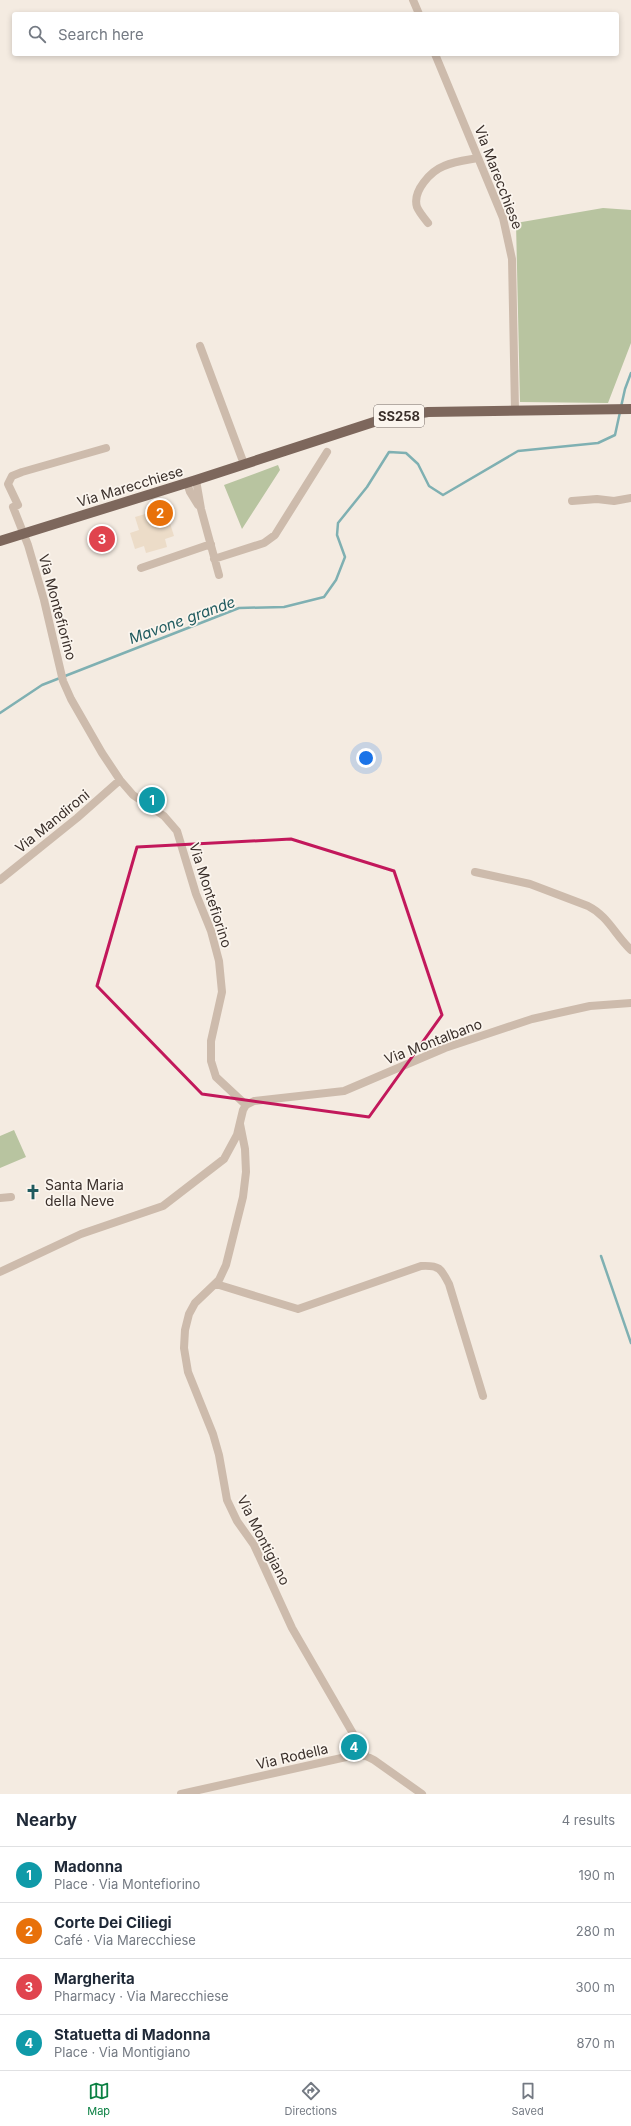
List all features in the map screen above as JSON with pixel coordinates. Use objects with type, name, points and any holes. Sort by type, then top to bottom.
[{"type":"main road","name":"Via Marecchiese","points":[[0,541],[192,482],[380,420],[428,412],[628,409]]},
{"type":"street","points":[[413,0],[417,12]]},
{"type":"street","name":"Via Marecchiese","points":[[436,56],[502,218],[512,259],[515,410]]},
{"type":"street","points":[[428,223],[416,206],[418,192],[426,180],[443,166],[478,158]]},
{"type":"street","points":[[200,346],[244,464]]},
{"type":"street","points":[[24,533],[13,507],[18,505],[8,484],[12,476],[106,448]]},
{"type":"street","points":[[214,559],[264,543],[275,535],[327,452]]},
{"type":"street","points":[[192,482],[219,575]]},
{"type":"street","points":[[572,501],[614,501],[631,498]]},
{"type":"street","name":"Via Montefiorino","points":[[24,533],[60,662],[63,681],[82,721],[120,780],[132,795],[164,816],[177,831],[196,894],[211,931],[219,962],[222,992],[210,1041],[211,1061],[216,1077],[246,1105]]},
{"type":"street","points":[[141,568],[211,544]]},
{"type":"street","name":"Via Mandironi","points":[[0,880],[77,818],[120,780]]},
{"type":"street","points":[[475,872],[530,884],[598,911],[606,919],[622,942],[631,950]]},
{"type":"street","name":"Via Montalbano","points":[[246,1105],[254,1102],[344,1091],[445,1048],[532,1018],[590,1006],[631,1003]]},
{"type":"street","points":[[0,1272],[81,1234],[163,1206],[224,1159],[238,1135],[243,1110],[246,1105]]},
{"type":"street","name":"Via Montigiano","points":[[240,1124],[245,1149],[246,1172],[243,1197],[226,1265],[216,1284],[195,1303],[189,1314],[185,1330],[184,1348],[188,1372],[204,1411],[219,1456],[227,1500],[237,1521],[257,1551],[292,1628],[366,1756]]},
{"type":"street","points":[[0,1198],[10,1197]]},
{"type":"street","points":[[216,1284],[298,1309],[420,1266],[434,1265],[443,1271],[449,1284],[484,1396]]},
{"type":"street","name":"Via Rodella","points":[[181,1794],[355,1755],[366,1756]]},
{"type":"street","points":[[366,1756],[422,1794]]},
{"type":"highlighted area","points":[[291,839],[394,871],[442,1015],[369,1117],[202,1094],[97,986],[137,847]]},
{"type":"green space","points":[[603,208],[631,210],[631,343],[608,403],[520,402],[516,223]]},
{"type":"green space","points":[[278,465],[280,470],[242,529],[224,485]]},
{"type":"green space","points":[[14,1130],[26,1157],[0,1168],[0,1136]]},
{"type":"shaded area","points":[[156,511],[160,523],[169,520],[174,536],[165,539],[167,547],[146,553],[144,546],[135,549],[130,533],[139,530],[135,517]]},
{"type":"waterway","name":"Mavone grande","points":[[621,407],[625,389],[631,373]]},
{"type":"waterway","name":"Mavone grande","points":[[0,713],[42,685],[239,608],[284,607],[324,597],[336,580],[345,557],[337,535],[338,523],[367,487],[389,452],[406,453],[418,464],[429,486],[443,495],[518,451],[598,443],[615,435],[620,412]]},
{"type":"waterway","points":[[601,1256],[631,1343]]},
{"type":"place","name":"Corte Dei Ciliegi","points":[[160,513]]},
{"type":"place","name":"Margherita","points":[[102,539]]},
{"type":"place","name":"Madonna","points":[[152,800]]},
{"type":"place","name":"Santa Maria della Neve","points":[[33,1192]]},
{"type":"place","name":"Statuetta di Madonna","points":[[354,1747]]}]
